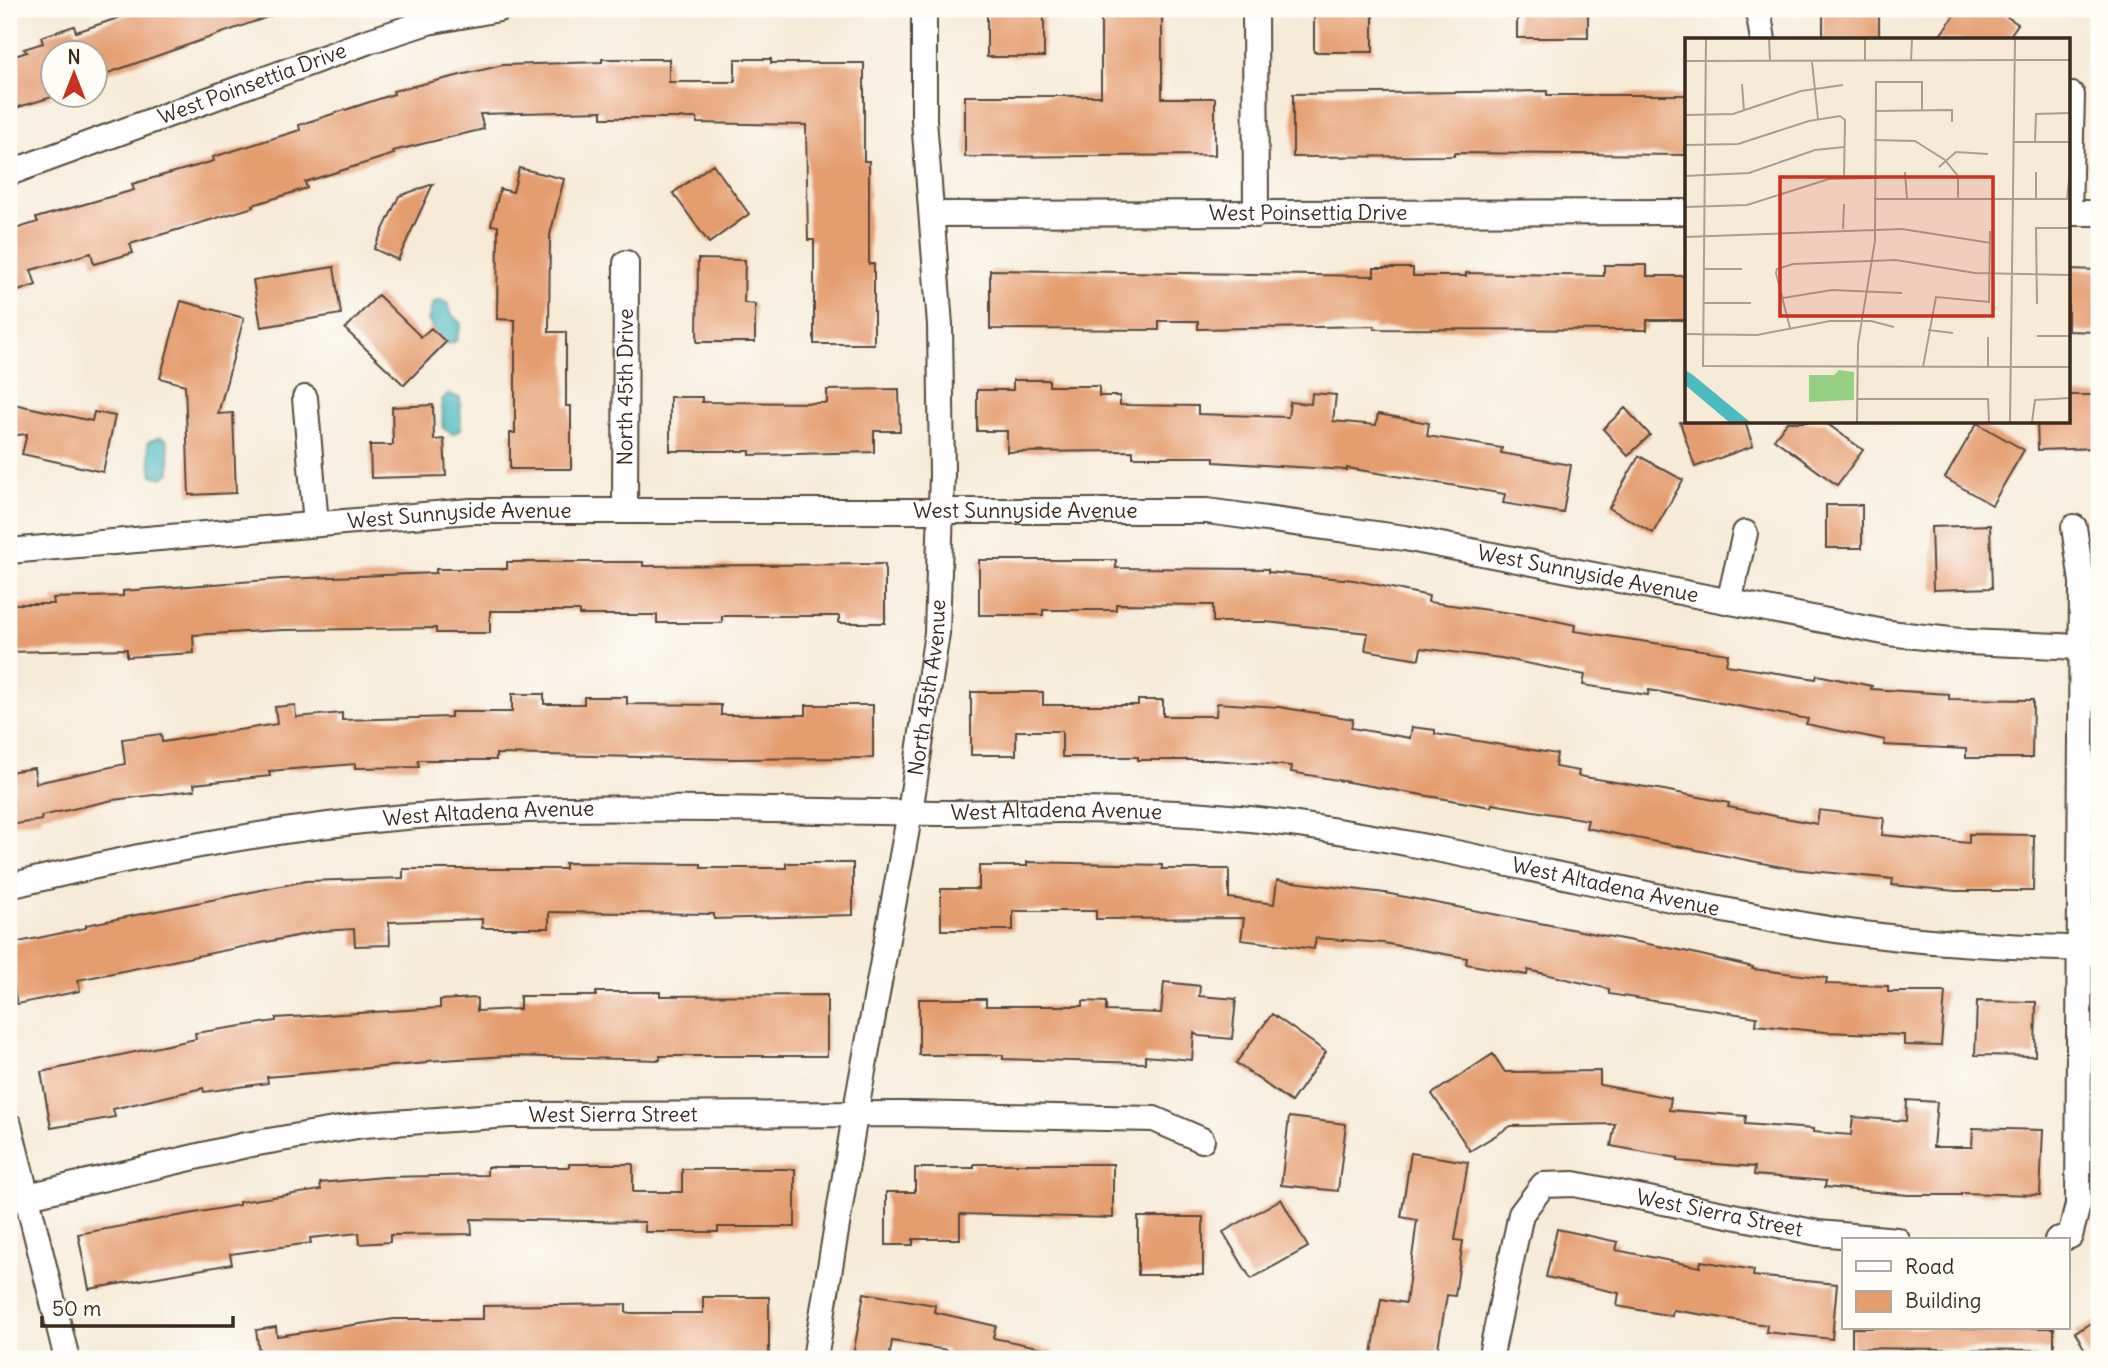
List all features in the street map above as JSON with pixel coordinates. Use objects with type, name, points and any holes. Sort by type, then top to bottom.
[{"type":"street","name":"West Poinsettia Drive","points":[[9,173],[369,41],[428,22],[499,9]]},
{"type":"street","name":"North 45th Avenue","points":[[816,1359],[855,1115],[910,812],[937,633],[942,511],[940,325],[924,120],[924,9]]},
{"type":"street","points":[[1255,9],[1256,215]]},
{"type":"street","points":[[1758,9],[1763,38]]},
{"type":"street","points":[[2070,173],[2072,94]]},
{"type":"street","name":"West Poinsettia Drive","points":[[932,214],[1685,212]]},
{"type":"street","points":[[2070,213],[2099,213]]},
{"type":"street","name":"North 45th Drive","points":[[625,509],[626,263]]},
{"type":"street","points":[[305,398],[316,524]]},
{"type":"street","name":"West Sunnyside Avenue","points":[[9,551],[470,511],[1207,510],[1405,538],[1889,633],[1968,642],[2081,647]]},
{"type":"street","points":[[2064,1238],[2078,1205],[2089,949],[2081,647],[2082,582],[2074,527]]},
{"type":"street","points":[[1729,602],[1745,533]]},
{"type":"street","name":"West Altadena Avenue","points":[[9,886],[122,859],[270,834],[403,817],[527,812],[1062,810],[1230,817],[1288,824],[1389,839],[1839,930],[1925,941],[2089,949]]},
{"type":"street","name":"West Sierra Street","points":[[28,1196],[246,1145],[363,1125],[510,1115],[855,1115],[1154,1119],[1202,1140]]},
{"type":"street","points":[[9,1125],[67,1359]]},
{"type":"street","name":"West Sierra Street","points":[[1490,1359],[1521,1214],[1542,1185],[1574,1184],[1818,1233],[1874,1238]]},
{"type":"water","points":[[440,300],[448,304],[452,315],[461,324],[456,341],[448,344],[437,336],[428,320],[433,304]]},
{"type":"water","points":[[448,394],[460,398],[461,429],[453,434],[443,428],[442,400]]},
{"type":"water","points":[[160,437],[167,440],[170,464],[170,473],[162,478],[152,475],[148,442]]},
{"type":"building","points":[[132,9],[278,9],[279,13],[108,73],[108,38],[41,37],[74,26],[76,32],[133,13]]},
{"type":"building","points":[[987,9],[1044,9],[1044,57],[987,57]]},
{"type":"building","points":[[1101,9],[1162,9],[1162,98],[1215,98],[1215,155],[965,157],[965,96],[1101,96]]},
{"type":"building","points":[[1314,9],[1373,9],[1373,52],[1314,52]]},
{"type":"building","points":[[1517,9],[1588,9],[1588,38],[1517,38]]},
{"type":"building","points":[[1823,9],[1879,9],[1879,38],[1823,38]]},
{"type":"building","points":[[1958,9],[1995,9],[2018,24],[2008,38],[1938,38]]},
{"type":"building","points":[[38,45],[38,101],[9,110],[9,58],[27,52],[24,49]]},
{"type":"building","points":[[602,59],[669,59],[669,82],[735,82],[735,59],[771,59],[771,63],[864,63],[864,161],[869,161],[869,264],[874,264],[874,344],[814,344],[814,240],[808,240],[806,125],[697,123],[697,118],[602,118],[602,111],[480,114],[484,129],[393,151],[394,154],[305,182],[307,188],[253,205],[254,207],[130,244],[133,253],[94,264],[91,253],[31,270],[36,285],[9,294],[9,231],[38,222],[36,218],[134,190],[132,184],[214,161],[213,157],[300,130],[299,125],[394,94],[393,91],[503,65],[602,62]]},
{"type":"building","points":[[1547,91],[1547,95],[1685,95],[1685,155],[1454,153],[1454,156],[1293,157],[1293,94]]},
{"type":"building","points":[[713,164],[749,214],[709,243],[673,193]]},
{"type":"building","points":[[519,168],[564,179],[550,235],[549,332],[566,332],[566,406],[571,406],[571,469],[510,469],[510,433],[515,433],[515,320],[497,319],[498,226],[491,225],[500,189],[513,192]]},
{"type":"building","points":[[433,184],[398,260],[374,249],[399,196]]},
{"type":"building","points":[[698,259],[745,260],[744,303],[755,304],[755,342],[697,342]]},
{"type":"building","points":[[1604,265],[1647,265],[1647,276],[1685,276],[1685,320],[1647,320],[1647,330],[1374,329],[1374,326],[1198,329],[1198,321],[1159,321],[1159,330],[990,329],[990,270],[1374,276],[1374,268],[1413,268],[1413,276],[1466,276],[1466,273],[1604,276]]},
{"type":"building","points":[[334,267],[341,314],[261,327],[253,280]]},
{"type":"building","points":[[2070,269],[2099,270],[2099,332],[2070,331]]},
{"type":"building","points":[[378,295],[421,337],[431,328],[446,342],[404,385],[345,329]]},
{"type":"building","points":[[181,301],[244,318],[218,414],[233,413],[236,493],[189,495],[185,385],[160,378]]},
{"type":"building","points":[[1013,380],[1049,380],[1049,386],[1099,386],[1099,396],[1120,396],[1120,405],[1198,406],[1198,414],[1288,417],[1290,402],[1311,404],[1312,393],[1336,395],[1333,421],[1376,425],[1378,414],[1429,423],[1427,436],[1502,448],[1501,453],[1571,465],[1563,513],[1503,503],[1505,494],[1347,468],[1214,462],[1214,457],[1133,457],[1133,451],[1007,452],[1007,431],[977,431],[977,390],[1013,390]]},
{"type":"building","points":[[899,389],[900,431],[874,431],[874,452],[750,455],[750,451],[670,451],[670,397],[702,397],[702,402],[827,403],[827,390]]},
{"type":"building","points":[[2070,395],[2099,395],[2099,448],[2038,450],[2037,424],[2070,424]]},
{"type":"building","points":[[9,403],[92,421],[94,412],[115,416],[103,472],[22,454],[27,434],[9,436]]},
{"type":"building","points":[[433,405],[434,440],[444,439],[446,476],[371,478],[370,445],[393,445],[392,407]]},
{"type":"building","points":[[1625,408],[1650,435],[1628,456],[1603,429]]},
{"type":"building","points":[[1680,422],[1746,424],[1753,446],[1695,467]]},
{"type":"building","points":[[1785,424],[1828,424],[1863,450],[1837,485],[1774,439]]},
{"type":"building","points":[[1976,424],[2024,450],[1992,505],[1945,478]]},
{"type":"building","points":[[1639,456],[1683,480],[1653,533],[1609,508]]},
{"type":"building","points":[[1826,505],[1862,505],[1862,548],[1826,548]]},
{"type":"building","points":[[1990,525],[1992,588],[1933,590],[1931,527]]},
{"type":"building","points":[[979,560],[1116,560],[1116,568],[1268,569],[1268,572],[1354,580],[1429,596],[1428,602],[1533,616],[1575,625],[1574,631],[1728,654],[1726,665],[1816,679],[1817,675],[1872,686],[1871,689],[1949,694],[1949,699],[2033,700],[2032,758],[1966,758],[1966,749],[1884,745],[1885,740],[1806,724],[1808,719],[1649,690],[1648,695],[1583,685],[1585,675],[1501,658],[1421,648],[1419,659],[1365,650],[1368,633],[1266,622],[1213,622],[1213,605],[1116,604],[1116,610],[1043,610],[1043,615],[979,615]]},
{"type":"building","points":[[507,562],[643,562],[643,566],[885,564],[885,623],[839,623],[839,616],[722,616],[722,623],[657,623],[657,615],[579,615],[579,611],[490,611],[490,633],[436,633],[436,628],[283,630],[193,635],[194,653],[127,657],[127,649],[9,652],[9,604],[54,604],[53,598],[123,596],[123,591],[281,579],[436,573],[436,569],[507,569]]},
{"type":"building","points":[[971,692],[1043,692],[1043,705],[1138,705],[1138,700],[1163,700],[1163,716],[1216,716],[1217,703],[1279,707],[1353,719],[1351,728],[1410,738],[1412,727],[1435,730],[1435,734],[1557,754],[1555,767],[1579,771],[1578,776],[1729,803],[1728,807],[1817,824],[1819,810],[1884,818],[1882,835],[1969,843],[1969,834],[2034,835],[2033,891],[1956,891],[1892,885],[1893,879],[1792,869],[1586,828],[1588,820],[1492,804],[1491,807],[1291,772],[1292,766],[1214,760],[1138,760],[1138,757],[1062,757],[1062,731],[1016,731],[1016,755],[971,755]]},
{"type":"building","points":[[512,694],[544,694],[544,704],[584,704],[584,697],[627,697],[627,704],[721,705],[721,715],[806,715],[806,705],[873,705],[873,758],[732,759],[496,754],[496,760],[418,760],[419,767],[355,768],[355,764],[269,771],[270,776],[194,784],[195,790],[113,800],[41,816],[42,820],[9,825],[9,772],[34,768],[36,783],[125,764],[122,739],[161,734],[162,742],[277,724],[275,707],[295,705],[296,717],[342,713],[342,720],[451,717],[451,712],[512,712]]},
{"type":"building","points":[[1027,862],[1162,865],[1162,869],[1229,869],[1229,898],[1274,904],[1277,880],[1385,893],[1684,951],[1753,967],[1752,969],[1827,978],[1826,984],[1888,986],[1888,992],[1945,992],[1941,1046],[1904,1045],[1904,1035],[1825,1032],[1756,1025],[1757,1017],[1609,994],[1609,989],[1528,970],[1527,975],[1466,964],[1467,958],[1383,943],[1316,938],[1314,949],[1241,940],[1244,918],[1096,919],[1096,911],[1013,911],[1013,930],[941,930],[941,889],[979,889],[979,866],[1027,866]]},
{"type":"building","points":[[565,863],[786,868],[786,863],[853,863],[853,915],[714,919],[714,914],[549,912],[549,928],[482,928],[482,919],[389,922],[390,945],[355,946],[354,929],[321,931],[78,980],[80,991],[17,1004],[9,966],[9,944],[86,928],[86,925],[306,881],[403,878],[403,869],[565,869]]},
{"type":"building","points":[[1164,982],[1200,986],[1199,996],[1236,999],[1232,1039],[1199,1036],[1194,1033],[1192,1060],[1145,1056],[1145,1063],[1003,1059],[1003,1055],[919,1055],[919,999],[986,999],[986,1006],[1083,1006],[1083,1001],[1106,1002],[1106,1011],[1161,1013]]},
{"type":"building","points":[[596,992],[660,992],[660,996],[827,995],[827,1056],[660,1056],[660,1060],[508,1056],[427,1061],[267,1077],[268,1083],[204,1092],[203,1088],[113,1109],[115,1117],[51,1128],[41,1072],[196,1039],[195,1033],[276,1021],[276,1018],[440,1008],[440,1000],[477,998],[477,1011],[520,1009],[520,996],[596,996]]},
{"type":"building","points":[[1977,1001],[2036,1002],[2035,1056],[1975,1055]]},
{"type":"building","points":[[1272,1014],[1326,1052],[1291,1102],[1236,1063]]},
{"type":"building","points":[[1493,1054],[1505,1072],[1600,1071],[1600,1085],[1671,1098],[1669,1110],[1746,1116],[1745,1124],[1813,1129],[1813,1132],[1851,1135],[1853,1117],[1906,1121],[1907,1100],[1937,1102],[1933,1147],[1972,1147],[1973,1128],[2043,1130],[2040,1195],[1908,1195],[1825,1187],[1826,1181],[1754,1175],[1755,1167],[1678,1161],[1678,1158],[1611,1146],[1615,1124],[1511,1126],[1470,1151],[1432,1094]]},
{"type":"building","points":[[1289,1117],[1346,1124],[1338,1191],[1281,1185]]},
{"type":"building","points":[[1411,1153],[1468,1162],[1455,1240],[1463,1241],[1455,1296],[1447,1295],[1436,1359],[1371,1359],[1381,1299],[1406,1303],[1417,1220],[1401,1217]]},
{"type":"building","points":[[569,1164],[633,1164],[633,1192],[682,1192],[682,1169],[795,1169],[795,1227],[718,1227],[718,1232],[645,1232],[645,1222],[471,1219],[472,1234],[390,1235],[390,1242],[360,1244],[359,1233],[310,1238],[311,1243],[230,1254],[232,1264],[89,1289],[78,1234],[239,1205],[239,1202],[321,1190],[320,1183],[384,1177],[487,1175],[487,1167],[569,1167]]},
{"type":"building","points":[[974,1164],[1113,1164],[1113,1218],[960,1214],[960,1239],[913,1239],[913,1245],[886,1245],[886,1192],[915,1192],[915,1168],[974,1168]]},
{"type":"building","points":[[1281,1199],[1308,1247],[1251,1279],[1223,1232]]},
{"type":"building","points":[[1138,1217],[1203,1217],[1203,1275],[1138,1275]]},
{"type":"building","points":[[1557,1229],[1618,1242],[1616,1250],[1700,1267],[1701,1261],[1754,1270],[1753,1276],[1837,1284],[1832,1339],[1766,1332],[1767,1325],[1673,1310],[1672,1316],[1617,1306],[1619,1293],[1546,1277]]},
{"type":"building","points":[[864,1293],[935,1305],[934,1312],[996,1326],[993,1338],[1053,1350],[1052,1359],[945,1359],[947,1350],[892,1341],[889,1359],[853,1356]]},
{"type":"building","points":[[703,1297],[769,1297],[769,1359],[260,1359],[256,1330],[276,1327],[277,1336],[394,1319],[483,1319],[483,1306],[626,1304],[626,1313],[703,1313]]},
{"type":"building","points":[[2099,1319],[2099,1359],[2090,1359],[2075,1332]]},
{"type":"building","points":[[1852,1330],[2054,1330],[2054,1350],[1852,1348]]}]
